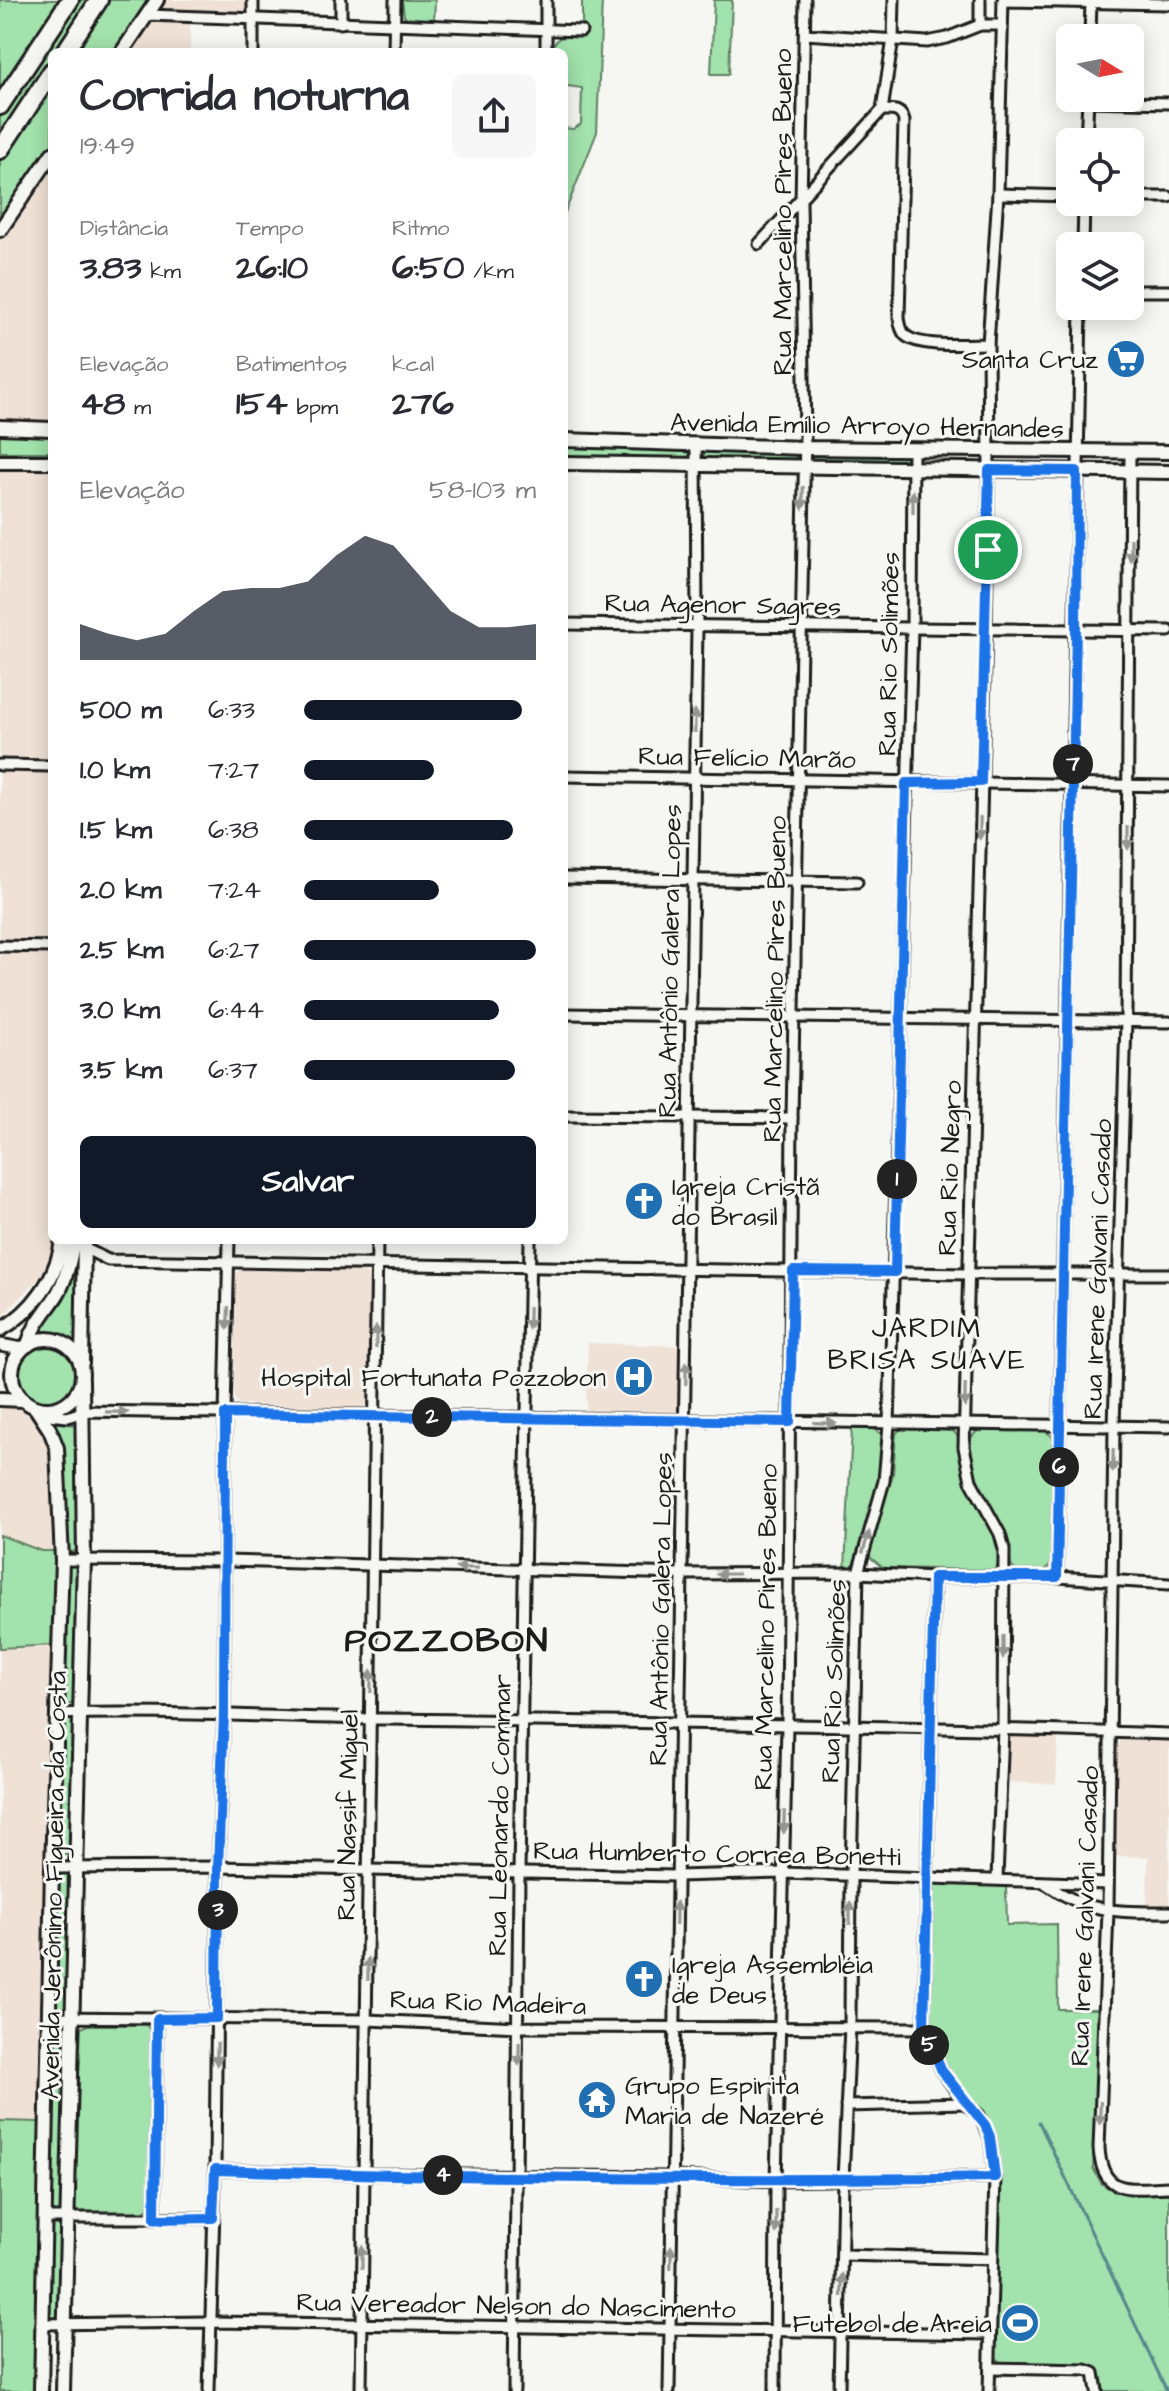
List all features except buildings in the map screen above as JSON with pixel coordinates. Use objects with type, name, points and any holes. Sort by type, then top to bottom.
[{"type":"highway","points":[[0,106],[70,0]]},
{"type":"highway","points":[[68,48],[99,0]]},
{"type":"highway","points":[[0,150],[48,77]]},
{"type":"main road","points":[[125,48],[157,0]]},
{"type":"main road","points":[[0,230],[48,160]]},
{"type":"main road","points":[[0,427],[48,429]]},
{"type":"main road","name":"Avenida Emílio Arroyo Hernandes","points":[[568,440],[804,448],[1169,452]]},
{"type":"main road","points":[[0,462],[48,462]]},
{"type":"main road","name":"Avenida Emílio Arroyo Hernandes","points":[[568,463],[1169,472]]},
{"type":"main road","points":[[0,1330],[19,1317],[39,1296],[54,1268],[61,1244]]},
{"type":"main road","points":[[23,1400],[15,1388],[12,1375],[15,1361],[57,1294],[83,1244]]},
{"type":"main road","points":[[0,1399],[23,1400],[39,1408],[55,1409],[68,1403],[77,1393],[82,1380],[84,1244]]},
{"type":"main road","points":[[25,1347],[47,1338],[60,1341],[76,1353],[82,1366]]},
{"type":"main road","name":"Avenida Jerônimo Figueira da Costa","points":[[63,2391],[84,1559],[82,1380]]},
{"type":"main road","name":"Avenida Jerônimo Figueira da Costa","points":[[39,1408],[57,1448],[62,1560],[41,2391]]},
{"type":"street","points":[[253,0],[253,48]]},
{"type":"street","points":[[341,0],[341,23]]},
{"type":"street","points":[[394,48],[395,0]]},
{"type":"street","points":[[546,0],[546,48]]},
{"type":"street","name":"Rua Marcelino Pires Bueno","points":[[775,2391],[804,468],[801,201],[805,0]]},
{"type":"street","points":[[759,244],[882,110],[893,39],[894,0]]},
{"type":"street","points":[[980,0],[980,25]]},
{"type":"street","points":[[1003,0],[1166,2]]},
{"type":"street","name":"Rua Rio Negro","points":[[997,1879],[1003,1729],[1004,1549],[1000,1534],[971,1481],[964,1447],[964,1425],[986,630],[988,344],[998,194],[1003,0]]},
{"type":"street","points":[[1090,24],[1091,2]]},
{"type":"street","points":[[147,15],[581,31]]},
{"type":"street","points":[[805,34],[937,42],[980,25],[1001,25]]},
{"type":"street","points":[[1144,102],[1169,103]]},
{"type":"street","points":[[882,110],[898,111],[904,121],[901,329],[907,337],[926,343],[988,344]]},
{"type":"street","points":[[998,194],[1056,196]]},
{"type":"street","points":[[1144,197],[1169,197]]},
{"type":"street","points":[[1144,291],[1169,291]]},
{"type":"street","points":[[1057,1577],[1081,320]]},
{"type":"street","name":"Rua Antônio Galera Lopes","points":[[669,2391],[697,627],[696,443]]},
{"type":"street","name":"Rua Rio Solimões","points":[[839,2391],[850,2026],[858,1573],[884,1481],[895,1272],[912,627],[913,449]]},
{"type":"street","name":"Rua Irene Galvani Casado","points":[[1130,451],[1126,1020],[1114,1427],[1108,1911],[1099,2148],[1100,2161],[1109,2181],[1120,2188],[1169,2187]]},
{"type":"street","name":"Rua Agenor Sagres","points":[[568,624],[1169,631]]},
{"type":"street","points":[[0,765],[48,766]]},
{"type":"street","name":"Rua Felício Marão","points":[[568,776],[1169,786]]},
{"type":"street","points":[[568,878],[857,882]]},
{"type":"street","points":[[0,946],[48,947]]},
{"type":"street","points":[[568,1014],[1069,1018],[1169,1022]]},
{"type":"street","points":[[568,1116],[792,1118]]},
{"type":"street","points":[[87,1244],[108,1260],[968,1274],[1169,1274]]},
{"type":"street","points":[[209,2391],[218,1867],[224,1714],[229,1244]]},
{"type":"street","name":"Rua Nassif Miguel","points":[[361,2391],[377,1244]]},
{"type":"street","name":"Rua Leonardo Commar","points":[[514,2391],[530,1244]]},
{"type":"street","points":[[0,1345],[25,1347]]},
{"type":"street","points":[[39,1408],[58,1417],[84,1411],[1169,1427]]},
{"type":"street","points":[[62,1560],[226,1561],[682,1574],[858,1573],[934,1577],[1057,1577],[1169,1584]]},
{"type":"street","points":[[934,1577],[924,2028],[942,2071],[965,2103],[979,2115],[990,2137],[995,2177],[989,2391]]},
{"type":"street","points":[[57,1714],[853,1725],[1169,1734]]},
{"type":"street","name":"Rua Humberto Correa Bonetti","points":[[52,1868],[218,1867],[677,1876],[783,1873],[1107,1884]]},
{"type":"street","name":"Rua Humberto Correa Bonetti","points":[[1046,1884],[1061,1894],[1108,1911],[1169,1912]]},
{"type":"street","name":"Rua Rio Madeira","points":[[51,2017],[367,2020],[519,2027],[924,2028]]},
{"type":"street","points":[[155,2219],[157,2019]]},
{"type":"street","points":[[846,2106],[965,2103]]},
{"type":"street","points":[[215,2170],[776,2181],[995,2177]]},
{"type":"street","points":[[45,2218],[213,2218]]},
{"type":"street","points":[[843,2255],[991,2259]]},
{"type":"street","name":"Rua Vereador Nelson do Nascimento","points":[[41,2324],[210,2322],[989,2334]]},
{"type":"street","points":[[990,2368],[1086,2370],[1094,2373],[1097,2391]]},
{"type":"shaded area","points":[[164,0],[247,0],[247,8],[240,13],[162,11],[160,6]]},
{"type":"shaded area","points":[[154,23],[190,23],[190,48],[130,48],[144,28]]},
{"type":"shaded area","points":[[48,169],[48,423],[0,421],[0,240]]},
{"type":"shaded area","points":[[0,467],[48,468],[48,760],[0,759]]},
{"type":"shaded area","points":[[0,769],[48,770],[48,940],[0,940]]},
{"type":"shaded area","points":[[0,951],[48,953],[48,1244],[57,1244],[52,1264],[0,1319]]},
{"type":"shaded area","points":[[242,1269],[363,1271],[370,1277],[369,1400],[364,1408],[239,1404],[234,1399],[236,1273]]},
{"type":"shaded area","name":"Hospital Fortunata Pozzobon","points":[[588,1343],[681,1346],[680,1407],[677,1412],[586,1413]]},
{"type":"shaded area","points":[[0,1405],[20,1406],[35,1413],[52,1440],[56,1551],[41,1551],[0,1535]]},
{"type":"shaded area","points":[[53,1645],[40,2122],[0,2121],[0,1648]]},
{"type":"shaded area","points":[[1018,1734],[1058,1735],[1056,1784],[1007,1782],[1007,1744],[1010,1738]]},
{"type":"shaded area","points":[[1122,1739],[1169,1740],[1169,1906],[1147,1906],[1148,1857],[1112,1856],[1117,1746]]},
{"type":"green space","points":[[59,0],[0,89],[0,1]]},
{"type":"green space","points":[[77,0],[94,0],[62,48],[48,48],[48,69],[0,142],[0,117]]},
{"type":"green space","points":[[105,0],[150,0],[118,48],[73,48]]},
{"type":"green space","points":[[402,0],[435,0],[434,21],[404,16]]},
{"type":"green space","points":[[582,0],[602,0],[597,132],[568,205],[568,128],[581,124],[582,88],[568,86],[568,48],[553,48],[553,45],[559,38],[585,34]]},
{"type":"green space","points":[[714,0],[732,0],[729,74],[711,74]]},
{"type":"green space","points":[[48,85],[48,150],[0,219],[0,158]]},
{"type":"green space","points":[[0,432],[48,433],[48,452],[0,452]]},
{"type":"green space","points":[[568,444],[688,448],[692,451],[693,459],[568,458]]},
{"type":"green space","points":[[706,449],[791,451],[796,454],[796,461],[703,460]]},
{"type":"green space","points":[[815,451],[904,453],[907,462],[812,462]]},
{"type":"green space","points":[[78,1244],[77,1346],[61,1335],[43,1334],[41,1327]]},
{"type":"green space","points":[[48,1343],[69,1352],[78,1373],[69,1394],[48,1403],[27,1394],[18,1373],[27,1352]]},
{"type":"green space","points":[[53,1422],[75,1425],[80,1545],[77,1551],[70,1552],[66,1548],[64,1457],[51,1425]]},
{"type":"green space","points":[[852,1428],[873,1429],[882,1434],[884,1447],[869,1518],[853,1566],[845,1569]]},
{"type":"green space","points":[[901,1428],[953,1431],[957,1435],[966,1480],[992,1530],[999,1551],[1000,1563],[994,1570],[883,1568],[870,1557],[870,1548],[893,1474],[896,1434]]},
{"type":"green space","points":[[983,1430],[1045,1431],[1052,1436],[1055,1447],[1052,1564],[1043,1572],[1016,1571],[1011,1566],[1005,1534],[973,1464],[971,1438]]},
{"type":"green space","points":[[0,1535],[41,1551],[56,1551],[53,1645],[0,1648]]},
{"type":"green space","points":[[77,1565],[81,1570],[76,1699],[72,1704],[63,1705],[66,1569]]},
{"type":"green space","points":[[64,1719],[72,1720],[75,1726],[72,1849],[69,1855],[56,1852],[60,1725]]},
{"type":"green space","points":[[61,1871],[67,1871],[71,1876],[68,2005],[65,2010],[54,2005],[57,1876]]},
{"type":"green space","points":[[935,1884],[1006,1886],[1007,1925],[1057,1924],[1058,2009],[1100,2009],[1093,2168],[1102,2184],[1112,2190],[1169,2194],[1169,2391],[1104,2391],[1101,2374],[1088,2366],[1002,2363],[994,2356],[993,2135],[982,2112],[945,2069],[929,2029],[929,1892]]},
{"type":"green space","points":[[58,2023],[65,2024],[68,2029],[64,2207],[61,2213],[52,2213],[49,2209],[55,2027]]},
{"type":"green space","points":[[88,2025],[146,2025],[152,2031],[150,2206],[142,2213],[80,2213],[73,2208],[81,2028]]},
{"type":"green space","points":[[0,2121],[40,2122],[35,2391],[0,2391]]},
{"type":"green space","points":[[53,2223],[60,2223],[64,2229],[60,2312],[55,2319],[45,2315],[48,2228]]},
{"type":"waterway","points":[[1039,2122],[1167,2391]]},
{"type":"place","name":"Santa Cruz","points":[[1126,359]]},
{"type":"place","name":"Igreja Cristã do Brasil","points":[[644,1201]]},
{"type":"place","name":"Hospital Fortunata Pozzobon","points":[[634,1377]]},
{"type":"place","name":"Igreja Assembléia de Deus","points":[[644,1979]]},
{"type":"place","name":"Grupo Espirita Maria de Nazeré","points":[[597,2100]]},
{"type":"place","name":"Futebol de Areia","points":[[1020,2323]]},
{"type":"district","name":"JARDIM BRISA SUAVE","points":[[927,1343]]},
{"type":"district","name":"POZZOBON","points":[[447,1639]]},
{"type":"route","points":[[989,470],[1077,471],[1057,1577],[934,1577],[924,2028],[942,2071],[985,2125],[990,2137],[995,2177],[776,2181],[215,2170],[213,2218],[155,2219],[157,2019],[217,2018],[218,1867],[224,1714],[225,1414],[790,1422],[793,1271],[895,1272],[906,783],[981,782],[988,550],[989,470]]}]
